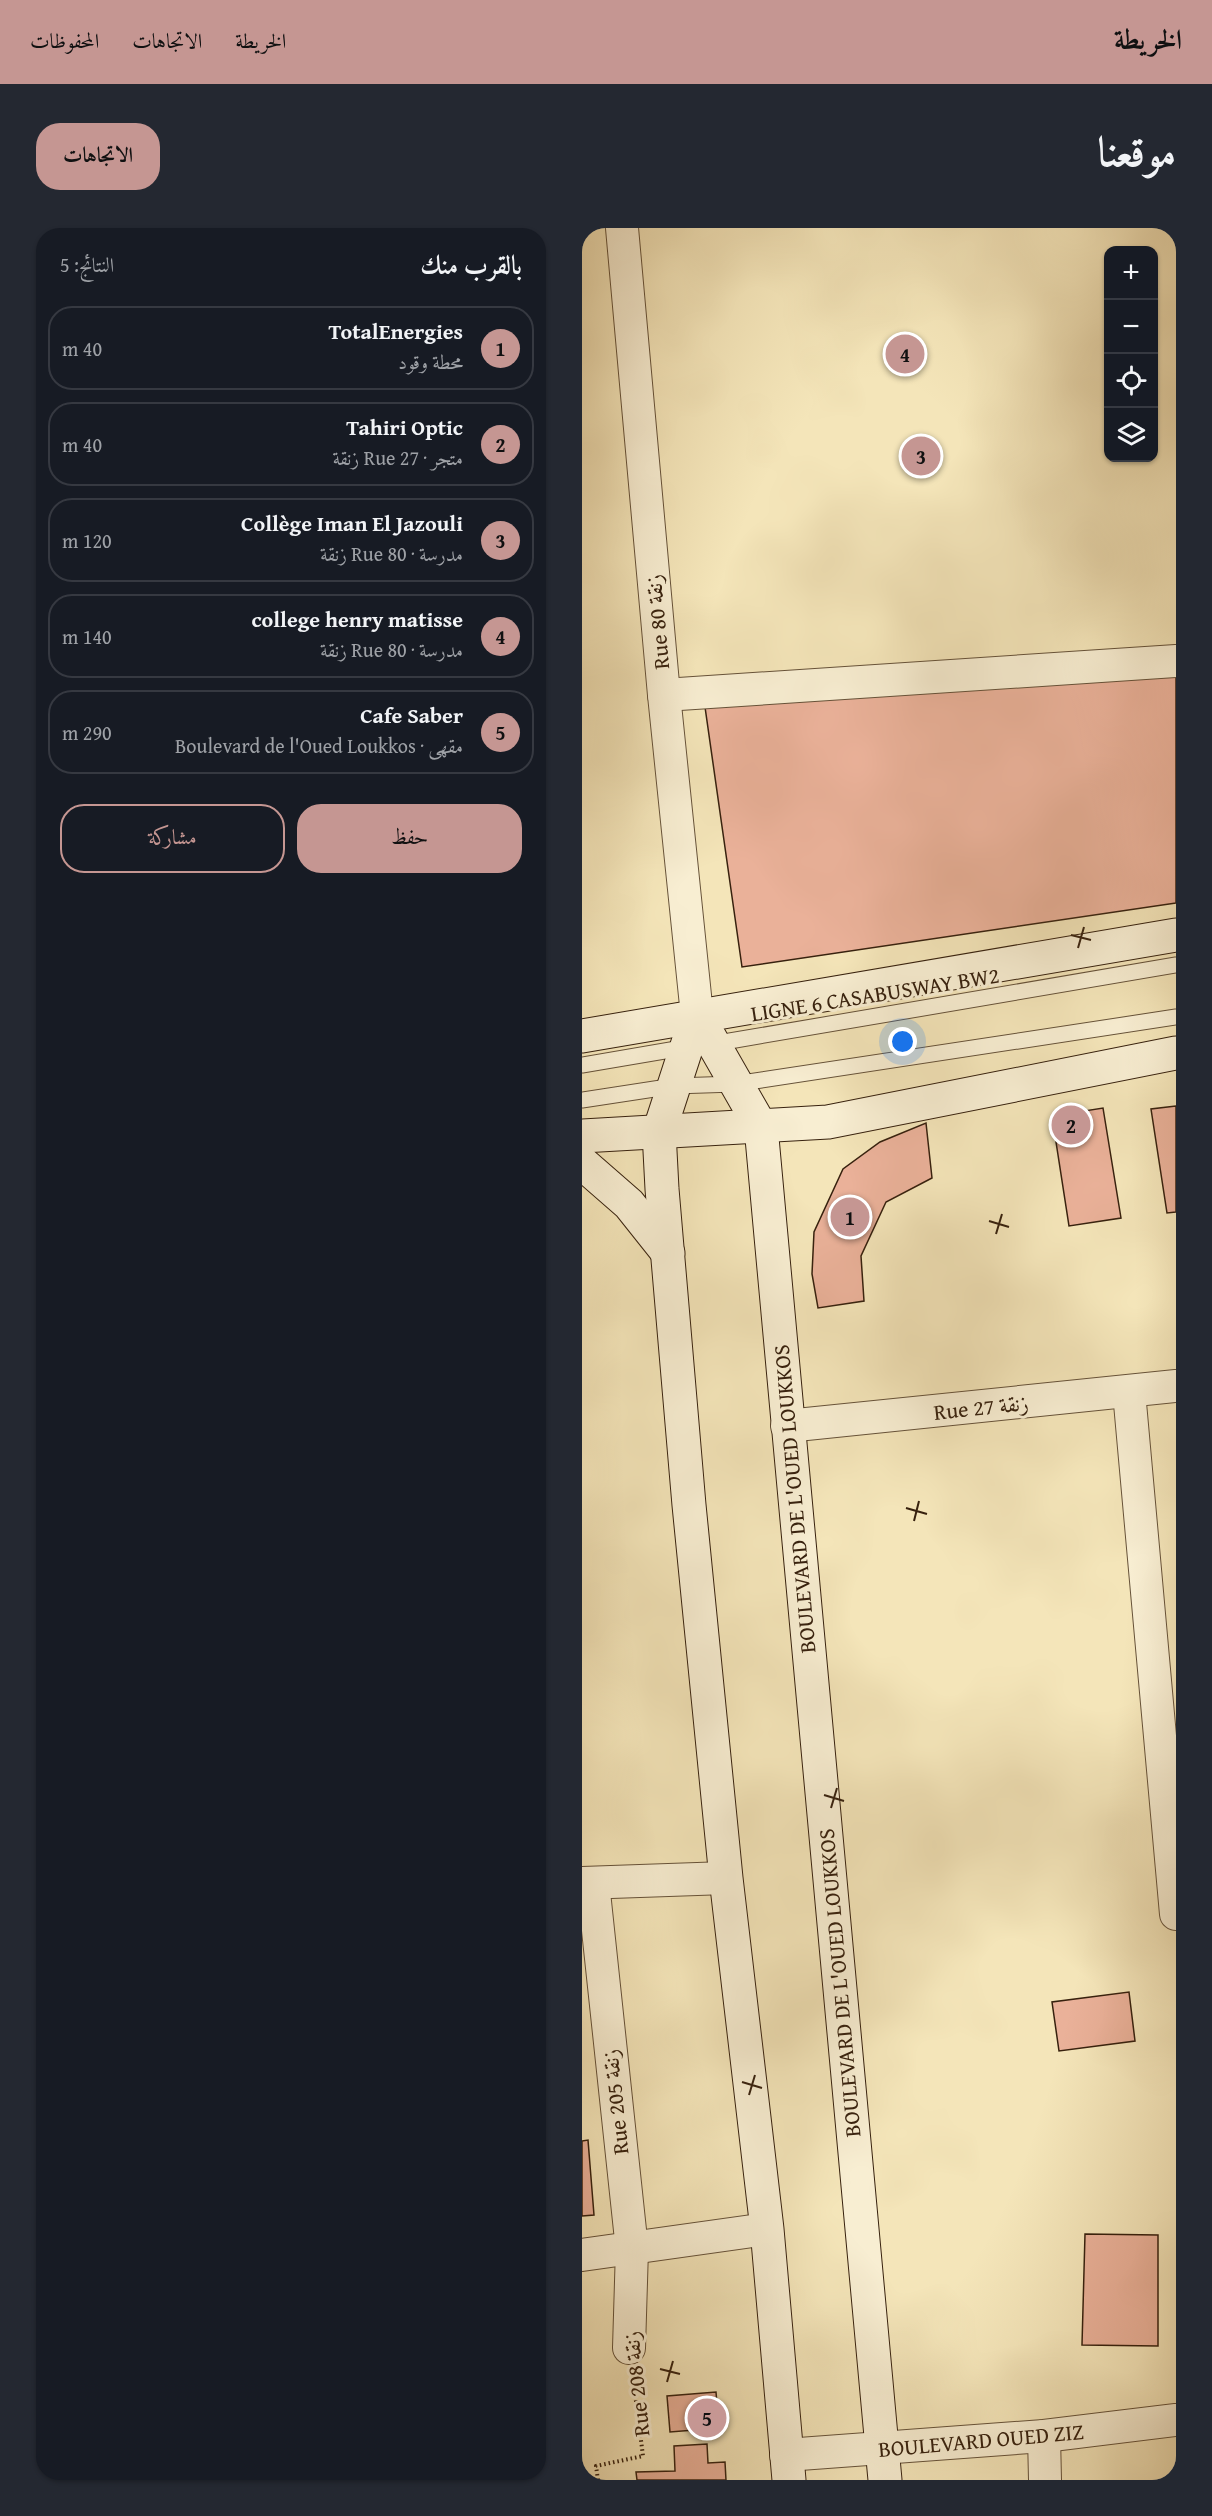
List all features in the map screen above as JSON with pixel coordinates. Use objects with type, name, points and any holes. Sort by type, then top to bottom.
[{"type":"main road","points":[[582,1036],[1176,935]]},
{"type":"main road","points":[[697,1015],[700,1045],[735,1084],[761,1127]]},
{"type":"main road","points":[[700,1045],[674,1086],[659,1132],[668,1253],[726,1878],[767,2229],[788,2468]]},
{"type":"main road","points":[[582,1136],[828,1122],[1176,1053]]},
{"type":"main road","name":"BOULEVARD DE L'OUED LOUKKOS","points":[[761,1127],[884,2464]]},
{"type":"main road","points":[[582,1163],[629,1204],[668,1253]]},
{"type":"street","name":"Rue 80 زنقة","points":[[622,228],[664,695],[697,1015]]},
{"type":"street","points":[[664,695],[1176,661]]},
{"type":"street","name":"Rue 27 زنقة","points":[[787,1426],[1176,1386]]},
{"type":"street","points":[[1129,1392],[1176,1914]]},
{"type":"street","points":[[588,1883],[726,1878]]},
{"type":"street","name":"Rue 205 زنقة","points":[[588,1883],[592,1972],[632,2249]]},
{"type":"street","points":[[582,2255],[632,2249],[687,2238],[767,2229]]},
{"type":"street","name":"Rue 208 زنقة","points":[[628,2348],[632,2249]]},
{"type":"street","name":"BOULEVARD OUED ZIZ","points":[[788,2468],[884,2464],[1044,2436],[1176,2420]]},
{"type":"street","points":[[1044,2436],[1045,2480]]},
{"type":"lane","name":"LIGNE 6 CASABUSWAY BW2","points":[[582,1065],[1176,965]]},
{"type":"lane","points":[[582,1100],[674,1086],[735,1084],[1176,1017]]},
{"type":"path","name":"Rue 208 زنقة","points":[[598,2480],[596,2466],[643,2456],[628,2348]]},
{"type":"building","points":[[1176,673],[1176,903],[742,967],[705,707]]},
{"type":"building","points":[[1176,1106],[1176,1212],[1167,1213],[1151,1109]]},
{"type":"building","points":[[1103,1108],[1121,1218],[1069,1226],[1052,1116]]},
{"type":"building","points":[[926,1123],[932,1178],[886,1202],[861,1256],[864,1301],[818,1308],[812,1274],[814,1232],[843,1169],[880,1142]]},
{"type":"building","points":[[1129,1992],[1135,2041],[1059,2051],[1052,2002]]},
{"type":"building","points":[[588,2140],[594,2215],[582,2216],[582,2141]]},
{"type":"building","points":[[1085,2234],[1158,2235],[1158,2346],[1082,2345]]},
{"type":"building","points":[[716,2392],[719,2428],[670,2432],[667,2396]]},
{"type":"building","points":[[707,2444],[708,2463],[725,2462],[726,2480],[637,2480],[636,2472],[675,2471],[674,2446]]},
{"type":"place","name":"college henry matisse","points":[[905,354]]},
{"type":"place","name":"Collège Iman El Jazouli","points":[[921,456]]},
{"type":"place","name":"Tahiri Optic","points":[[1071,1125]]},
{"type":"place","name":"TotalEnergies","points":[[850,1217]]},
{"type":"place","name":"Cafe Saber","points":[[707,2418]]}]
